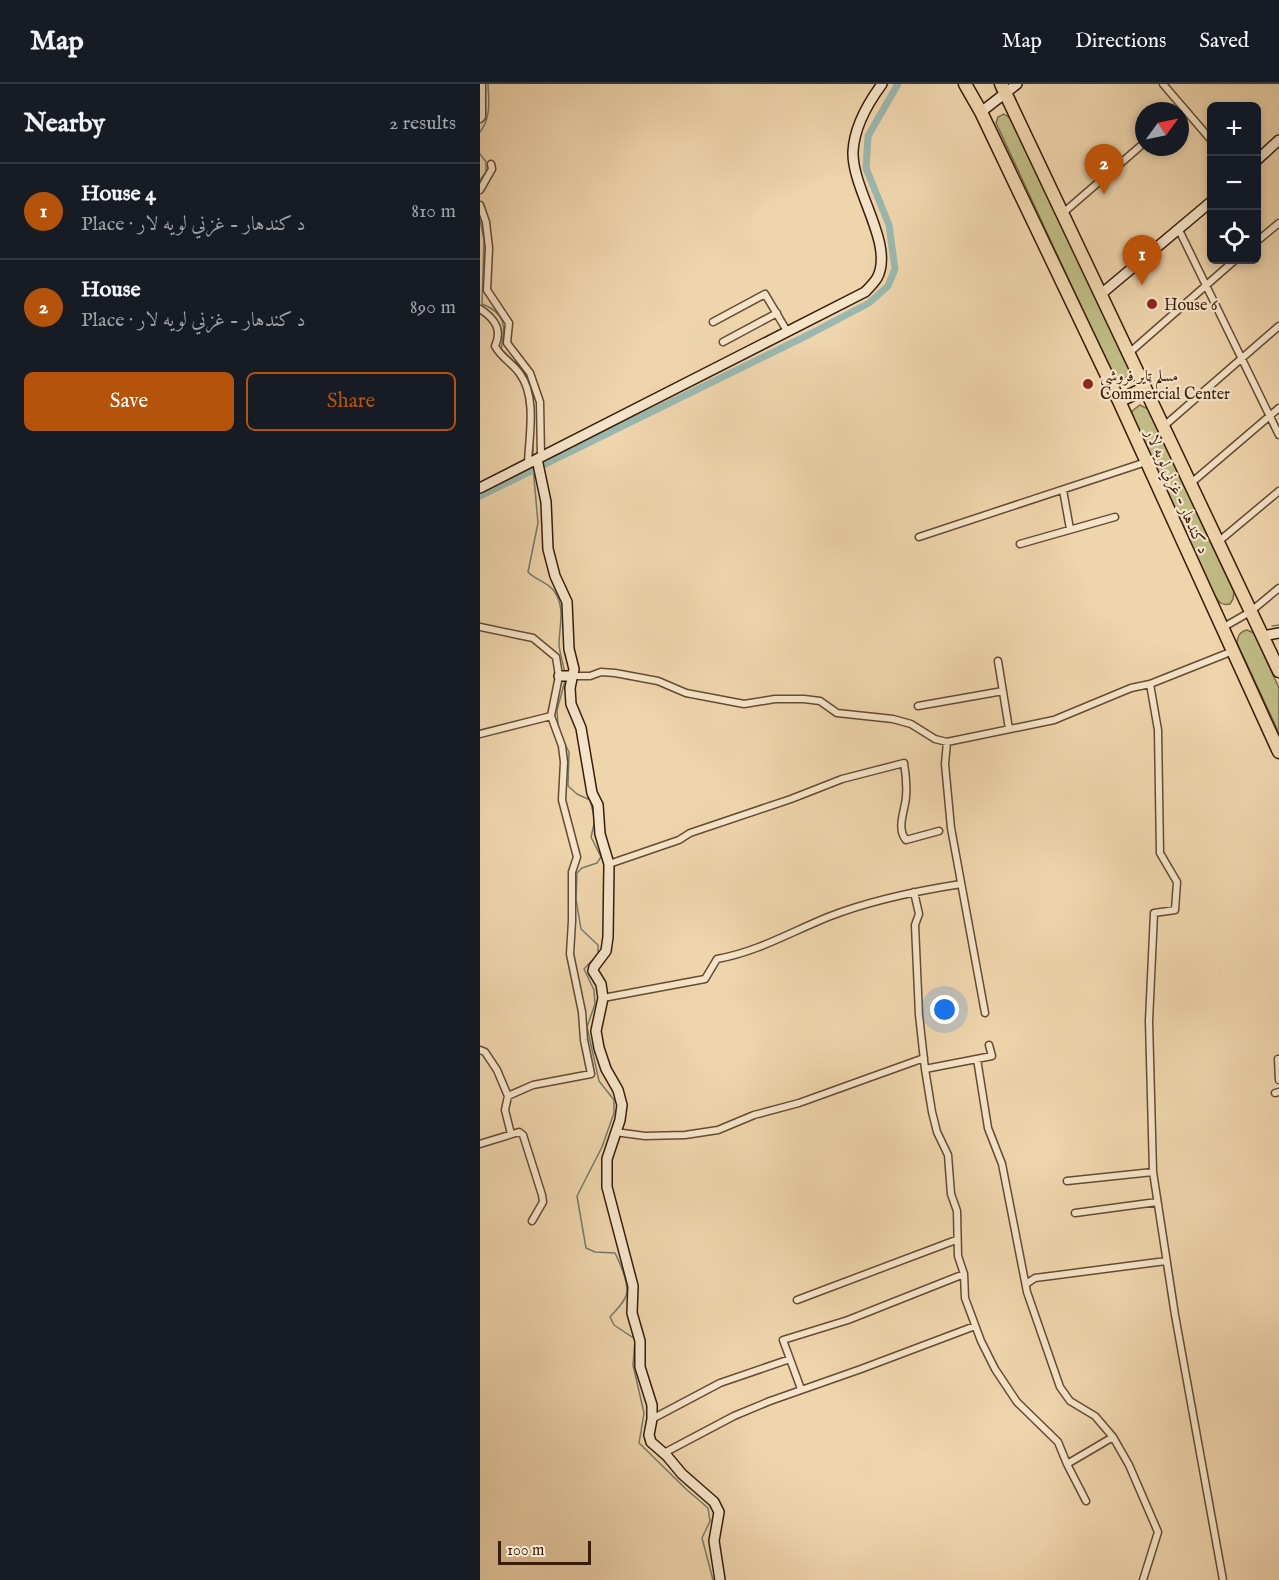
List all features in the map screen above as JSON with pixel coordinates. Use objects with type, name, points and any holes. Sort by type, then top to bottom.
[{"type":"highway","name":"د کندهار - غزني لويه لار","points":[[965,84],[981,112],[1119,401],[1279,752]]},
{"type":"highway","name":"د کندهار - غزني لويه لار","points":[[1003,89],[1279,671]]},
{"type":"highway","points":[[1119,401],[1145,388]]},
{"type":"street","points":[[480,119],[482,117],[482,84]]},
{"type":"street","points":[[480,488],[865,292],[878,278],[881,261],[875,225],[859,188],[854,152],[861,121],[882,84]]},
{"type":"street","points":[[981,112],[1003,89],[1017,84]]},
{"type":"street","points":[[1163,84],[1176,102]]},
{"type":"street","points":[[1189,117],[1207,136]]},
{"type":"street","points":[[1261,158],[1278,144]]},
{"type":"street","points":[[1061,214],[1135,151]]},
{"type":"street","points":[[480,190],[492,169],[491,164]]},
{"type":"street","points":[[480,205],[486,222],[489,248],[487,290],[509,323],[507,343],[530,373],[540,402],[535,460]]},
{"type":"street","points":[[1100,295],[1207,205]]},
{"type":"street","points":[[1261,239],[1279,223]]},
{"type":"street","points":[[1179,230],[1279,435]]},
{"type":"street","points":[[1128,354],[1230,264]]},
{"type":"street","points":[[712,322],[765,294],[787,331]]},
{"type":"street","points":[[480,309],[493,319],[498,328],[498,339],[495,346],[500,355],[520,373],[527,387],[535,460],[546,502],[548,549],[555,576],[567,602],[569,649],[574,669],[566,676],[551,716],[562,746],[564,762],[562,800],[577,857],[572,872],[570,954],[591,1074],[533,1085],[508,1096]]},
{"type":"street","points":[[723,342],[777,313]]},
{"type":"street","points":[[1163,427],[1279,326]]},
{"type":"street","points":[[1190,484],[1279,408]]},
{"type":"street","points":[[919,537],[1147,462]]},
{"type":"street","points":[[1063,490],[1070,529]]},
{"type":"street","points":[[1218,542],[1279,491]]},
{"type":"street","points":[[1020,544],[1115,517]]},
{"type":"street","points":[[1222,628],[1250,612],[1279,588]]},
{"type":"street","points":[[480,627],[533,638],[556,657],[566,676],[570,688],[571,704],[581,728],[592,793],[598,805],[600,834],[609,864],[606,951],[593,971],[601,984],[603,998],[596,1031],[598,1048],[606,1069],[618,1090],[622,1105],[607,1159],[607,1187],[633,1286],[632,1313],[640,1341],[640,1367],[652,1406],[649,1435],[651,1442],[714,1502],[719,1512],[714,1541],[720,1580]]},
{"type":"street","points":[[1262,636],[1279,633]]},
{"type":"street","points":[[566,676],[590,676],[601,672],[615,673],[658,681],[686,693],[744,704],[775,699],[820,701],[837,713],[893,719],[911,724],[935,739],[947,742],[1054,720],[1131,688],[1150,684],[1234,651]]},
{"type":"street","points":[[998,660],[1009,729]]},
{"type":"street","points":[[1150,684],[1158,730],[1160,853],[1177,882],[1175,910],[1154,913],[1149,1021],[1153,1172],[1166,1261],[1224,1580]]},
{"type":"street","points":[[918,706],[1003,691]]},
{"type":"street","points":[[480,734],[551,716]]},
{"type":"street","points":[[947,742],[945,764],[951,828],[985,1012]]},
{"type":"street","points":[[609,864],[842,779],[904,763],[907,777],[901,823],[902,835],[906,840],[939,831]]},
{"type":"street","points":[[603,998],[705,979],[717,959],[737,956],[830,916],[893,896],[961,884]]},
{"type":"street","points":[[914,892],[919,914],[915,925],[919,1015],[925,1069],[937,1132],[948,1155],[951,1194],[957,1211],[956,1240],[964,1274],[965,1298],[995,1369],[1017,1402],[1058,1442],[1086,1501]]},
{"type":"street","points":[[925,1069],[992,1056],[989,1045]]},
{"type":"street","points":[[480,1050],[485,1052],[497,1070],[508,1096],[505,1110],[511,1134]]},
{"type":"street","points":[[615,1132],[645,1136],[717,1130],[754,1114],[799,1103],[924,1058]]},
{"type":"street","points":[[977,1059],[988,1128],[1002,1164],[1026,1284],[1060,1387],[1070,1401],[1095,1416],[1113,1437],[1129,1465],[1158,1532],[1143,1580]]},
{"type":"street","points":[[1278,1059],[1279,1080]]},
{"type":"street","points":[[480,1144],[519,1132],[523,1135],[543,1202],[532,1221]]},
{"type":"street","points":[[1067,1181],[1153,1172]]},
{"type":"street","points":[[1075,1214],[1157,1202]]},
{"type":"street","points":[[797,1300],[956,1240]]},
{"type":"street","points":[[1026,1284],[1035,1278],[1166,1261]]},
{"type":"street","points":[[801,1389],[783,1340],[848,1320],[964,1274]]},
{"type":"street","points":[[664,1453],[734,1416],[801,1389],[861,1370],[975,1326]]},
{"type":"street","points":[[652,1419],[720,1383],[790,1359]]},
{"type":"street","points":[[1067,1464],[1113,1437]]},
{"type":"shaded area","points":[[1004,114],[1010,118],[1130,366],[1130,375],[1119,381],[1114,377],[996,123],[998,117]]},
{"type":"shaded area","points":[[1140,405],[1148,409],[1234,592],[1230,604],[1222,604],[1213,593],[1132,417],[1132,411]]},
{"type":"shaded area","points":[[1247,630],[1254,633],[1279,688],[1279,733],[1237,643],[1239,635]]},
{"type":"waterway","points":[[480,132],[488,115],[488,84]]},
{"type":"waterway","points":[[480,496],[810,334],[869,303],[888,286],[895,269],[889,225],[866,168],[868,136],[898,84]]},
{"type":"waterway","points":[[480,154],[486,162],[486,172],[480,180]]},
{"type":"waterway","points":[[480,220],[484,240],[482,304],[500,316],[504,327],[501,349],[524,371],[527,380]]},
{"type":"waterway","points":[[533,438],[533,455]]},
{"type":"waterway","points":[[533,467],[538,523],[528,572],[545,583],[558,597],[561,611],[559,645],[565,673]]},
{"type":"waterway","points":[[1272,626],[1279,625]]},
{"type":"waterway","points":[[558,726],[557,710],[565,681]]},
{"type":"waterway","points":[[562,739],[569,752],[568,786],[577,794],[590,800],[595,820],[591,837],[601,857],[597,863],[582,868],[577,873],[576,899],[581,929],[598,945],[598,954],[584,969],[594,990],[595,1004],[587,1027],[599,1081],[614,1100],[614,1113],[602,1147],[577,1196],[586,1248],[595,1252],[615,1253],[621,1266],[627,1292],[623,1302],[610,1317],[614,1325],[635,1339],[633,1365],[644,1413],[639,1443],[708,1508],[710,1521],[702,1538],[713,1580]]},
{"type":"place","name":"House","points":[[1104,194]]},
{"type":"place","name":"House 4","points":[[1142,285]]},
{"type":"place","name":"House 6","points":[[1152,304]]},
{"type":"place","name":"مسلم ټایر فروشي Commercial Center","points":[[1088,384]]}]
